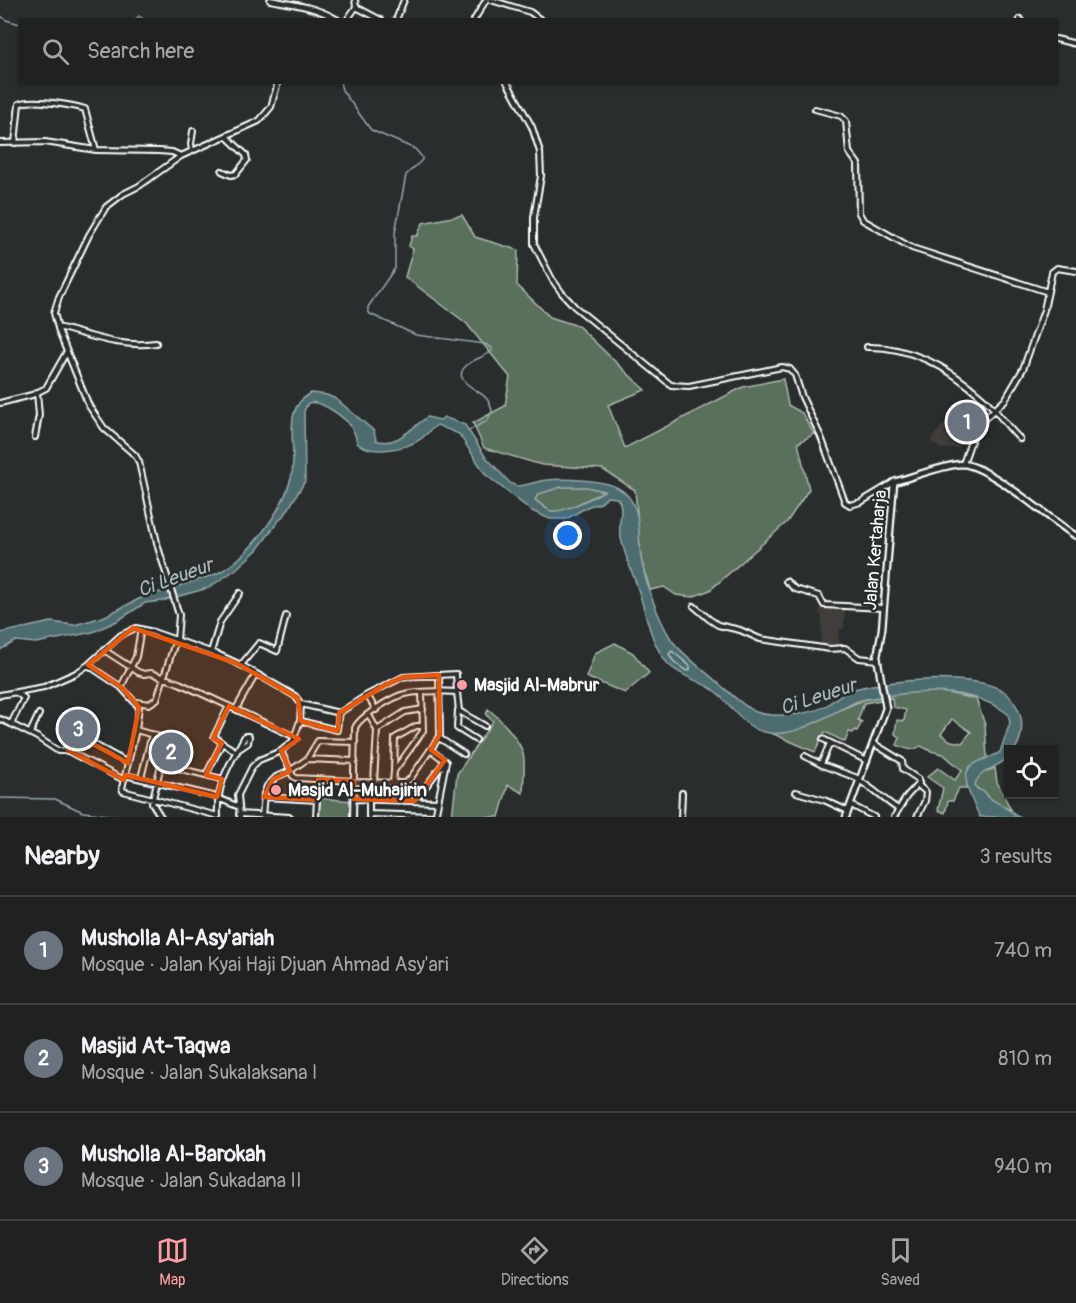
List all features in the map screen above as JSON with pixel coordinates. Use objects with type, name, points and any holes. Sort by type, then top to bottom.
[{"type":"street","points":[[270,0],[306,7],[335,18]]},
{"type":"street","points":[[348,18],[356,7],[355,0]]},
{"type":"street","points":[[397,18],[404,0]]},
{"type":"street","points":[[475,18],[488,0],[530,12],[538,18]]},
{"type":"street","points":[[356,7],[377,18]]},
{"type":"street","points":[[1058,40],[1076,44]]},
{"type":"street","points":[[88,665],[121,687],[137,702],[149,704],[155,701],[164,678],[180,622],[152,525],[140,462],[135,454],[112,436],[96,419],[88,406],[62,344],[54,313],[59,297],[106,207],[181,156],[253,125],[264,117],[273,102],[278,84]]},
{"type":"street","points":[[508,84],[532,127],[540,152],[541,176],[534,217],[534,244],[557,286],[574,307],[666,383],[675,386],[689,386],[782,367],[790,369],[795,375],[802,397],[821,437],[845,502],[850,506],[858,503],[894,482]]},
{"type":"street","points":[[15,143],[19,104],[27,101],[85,109],[96,150]]},
{"type":"street","points":[[815,109],[837,114],[846,121],[849,152],[858,164],[859,213],[862,220],[912,248],[1048,291]]},
{"type":"street","points":[[192,132],[192,151]]},
{"type":"street","points":[[222,171],[231,175],[236,174],[247,160],[246,155],[226,136]]},
{"type":"street","points":[[0,143],[61,144],[96,150],[159,151],[172,152],[181,156]]},
{"type":"street","points":[[1076,271],[1057,268],[1052,272],[1044,310],[1023,369],[1005,400],[994,409],[973,435],[963,464],[980,469],[999,481],[1076,536]]},
{"type":"street","points":[[58,327],[105,341],[136,345],[156,343]]},
{"type":"street","points":[[867,346],[894,348],[916,354],[972,388],[1020,439]]},
{"type":"street","points":[[0,403],[37,393],[49,384],[61,358],[66,353]]},
{"type":"street","points":[[35,437],[39,415],[37,393]]},
{"type":"street","name":"Jalan Kertaharja","points":[[846,817],[885,712],[886,703],[878,660],[894,482],[963,464]]},
{"type":"street","points":[[786,581],[795,589],[819,596],[822,604],[825,605],[883,608]]},
{"type":"street","points":[[211,652],[220,622],[240,593]]},
{"type":"street","points":[[694,606],[713,622],[740,630],[759,639],[830,649],[844,648],[859,658],[878,660]]},
{"type":"street","points":[[241,665],[259,642],[277,651],[286,616]]},
{"type":"street","points":[[0,695],[53,684],[88,665],[126,632],[133,628],[141,628],[241,665],[295,696],[301,704],[339,713],[367,695],[403,677],[457,674],[457,728],[476,740]]},
{"type":"street","points":[[121,687],[131,668],[141,628]]},
{"type":"street","points":[[104,650],[141,674],[152,673],[295,737]]},
{"type":"street","points":[[236,709],[256,674]]},
{"type":"street","points":[[280,751],[296,778],[354,782],[408,781],[440,738],[438,675]]},
{"type":"street","points":[[353,817],[356,724],[404,694],[457,692]]},
{"type":"street","points":[[11,724],[24,699],[17,693]]},
{"type":"street","points":[[394,771],[420,737],[423,726],[422,693]]},
{"type":"street","points":[[367,695],[376,710]]},
{"type":"street","points":[[137,702],[139,711],[122,789],[124,792],[218,817],[217,797],[222,779],[238,750],[222,743],[214,736],[229,706]]},
{"type":"street","points":[[290,817],[239,816],[238,795],[253,764],[291,744],[300,721],[301,704]]},
{"type":"street","points":[[377,730],[405,712],[423,709]]},
{"type":"street","points":[[458,709],[484,726]]},
{"type":"street","points":[[300,721],[337,730],[339,713]]},
{"type":"street","points":[[30,733],[39,714]]},
{"type":"street","points":[[369,715],[377,730],[374,782]]},
{"type":"street","points":[[0,719],[30,733],[58,751],[68,751],[124,780]]},
{"type":"street","points":[[393,783],[395,738],[413,727],[423,726]]},
{"type":"street","points":[[136,730],[167,738],[152,800],[152,805],[161,817]]},
{"type":"street","points":[[68,751],[73,733],[128,763]]},
{"type":"street","points":[[141,778],[152,734]]},
{"type":"street","points":[[440,738],[464,754]]},
{"type":"street","points":[[823,739],[867,761]]},
{"type":"street","points":[[262,816],[265,789],[273,779],[307,759],[319,741],[355,742]]},
{"type":"street","points":[[206,775],[222,743]]},
{"type":"street","points":[[821,764],[830,743]]},
{"type":"street","points":[[873,743],[902,761],[904,769],[917,778],[927,794],[917,817]]},
{"type":"street","points":[[431,750],[445,760]]},
{"type":"street","points":[[806,756],[860,780],[898,809]]},
{"type":"street","points":[[307,759],[355,761]]},
{"type":"street","points":[[415,801],[445,760]]},
{"type":"street","points":[[369,800],[369,816],[435,817],[445,760]]},
{"type":"street","points":[[161,764],[222,779]]},
{"type":"street","points":[[125,775],[217,797],[238,807]]},
{"type":"street","points":[[316,817],[318,780]]},
{"type":"street","points":[[894,817],[912,789],[919,783]]},
{"type":"street","points":[[796,792],[874,817]]},
{"type":"street","points":[[681,817],[682,793]]},
{"type":"street","points":[[264,797],[317,800]]},
{"type":"street","points":[[354,800],[438,802]]},
{"type":"highlighted area","points":[[133,628],[236,663],[298,698],[301,721],[338,731],[339,713],[383,686],[403,677],[439,675],[440,734],[431,750],[445,760],[415,801],[354,799],[354,781],[318,780],[317,800],[264,797],[273,779],[290,771],[281,751],[299,739],[229,706],[213,738],[222,743],[206,775],[222,779],[217,797],[125,775],[124,780],[68,750],[73,733],[128,763],[139,707],[121,687],[88,665]]},
{"type":"shaded area","points":[[963,399],[978,426],[967,445],[963,443],[959,448],[940,449],[930,440]]},
{"type":"shaded area","points":[[820,606],[845,607],[844,629],[839,629],[839,645],[821,645]]},
{"type":"shaded area","points":[[318,782],[330,782],[329,799],[318,798]]},
{"type":"green space","points":[[462,215],[475,237],[518,250],[517,285],[550,317],[578,326],[645,390],[608,405],[625,448],[743,387],[783,379],[788,405],[802,413],[814,434],[798,443],[809,489],[787,522],[710,590],[692,597],[676,595],[664,587],[650,590],[641,559],[635,490],[602,469],[542,465],[484,448],[473,423],[505,406],[510,377],[466,323],[405,277],[413,249],[409,246],[412,236],[417,236],[423,223]]},
{"type":"green space","points":[[561,487],[587,487],[604,491],[556,511],[549,510],[535,500],[538,494]]},
{"type":"green space","points":[[615,643],[633,653],[649,673],[625,693],[586,677],[595,653]]},
{"type":"green space","points":[[914,691],[942,692],[976,699],[985,725],[987,758],[970,768],[967,775],[967,788],[959,788],[953,801],[948,801],[945,813],[938,810],[943,788],[927,777],[938,768],[955,780],[962,770],[943,754],[921,746],[906,749],[897,745],[900,738],[895,734],[897,720],[904,721],[906,710],[893,707],[892,698],[864,703],[858,720],[862,722],[857,731],[849,732],[845,742],[825,732],[815,752],[771,733],[790,731],[863,700]],"holes":[[[952,719],[971,732],[962,743],[951,741],[941,734]]]},
{"type":"green space","points":[[488,709],[498,717],[521,748],[524,763],[523,793],[508,785],[499,817],[452,817],[457,774],[493,721],[486,715]]},
{"type":"green space","points":[[995,768],[997,782],[1011,810],[993,801],[975,786],[975,781],[982,773]]},
{"type":"green space","points":[[318,798],[352,801],[352,817],[317,817]]},
{"type":"water","points":[[311,393],[327,395],[336,399],[374,431],[376,440],[383,442],[397,439],[427,417],[440,420],[444,417],[465,425],[485,456],[510,483],[516,486],[563,479],[594,481],[618,488],[626,494],[636,510],[641,558],[646,579],[671,639],[692,661],[741,703],[756,712],[772,715],[812,711],[827,705],[850,690],[908,681],[970,681],[1002,690],[1019,712],[1022,723],[1020,739],[1017,745],[1004,745],[1004,761],[984,772],[975,785],[988,797],[1020,817],[980,817],[966,782],[969,768],[1000,752],[1010,723],[1008,714],[995,706],[965,695],[932,692],[900,694],[858,701],[804,728],[781,733],[760,731],[745,721],[712,689],[679,673],[663,657],[650,629],[623,547],[620,533],[621,506],[617,498],[607,497],[601,503],[589,506],[566,519],[550,519],[532,511],[486,475],[459,434],[437,425],[416,442],[400,448],[372,449],[358,444],[350,425],[339,415],[326,407],[313,403],[308,403],[304,411],[305,481],[286,513],[257,550],[235,570],[208,588],[162,601],[145,603],[117,621],[93,632],[36,643],[16,641],[0,650],[0,633],[51,622],[74,625],[103,617],[141,598],[216,574],[240,558],[272,519],[287,491],[293,467],[292,431],[296,409],[301,400]],"holes":[[[561,487],[587,487],[604,491],[578,504],[556,511],[549,510],[535,500],[538,494]]]},
{"type":"waterway","points":[[0,15],[6,20],[18,23]]},
{"type":"waterway","points":[[137,18],[139,16],[142,18]]},
{"type":"waterway","points":[[340,84],[342,90],[371,130],[415,149],[422,157],[422,160],[406,175],[395,233],[395,268],[368,307],[368,311],[416,335],[485,344],[492,348],[492,351],[462,370],[463,380],[486,398],[492,411],[487,421],[468,431]]},
{"type":"waterway","points":[[0,798],[55,799],[83,812],[124,817]]},
{"type":"place","name":"Musholla Al-Asy'ariah","points":[[967,422]]},
{"type":"place","name":"Masjid Al-Mabrur","points":[[462,685]]},
{"type":"place","name":"Musholla Al-Barokah","points":[[78,729]]},
{"type":"place","name":"Masjid At-Taqwa","points":[[171,752]]},
{"type":"place","name":"Masjid Al-Muhajirin","points":[[276,790]]},
{"type":"water label","name":"Ci Leueur","points":[[175,577]]},
{"type":"water label","name":"Ci Leueur","points":[[818,696]]}]
